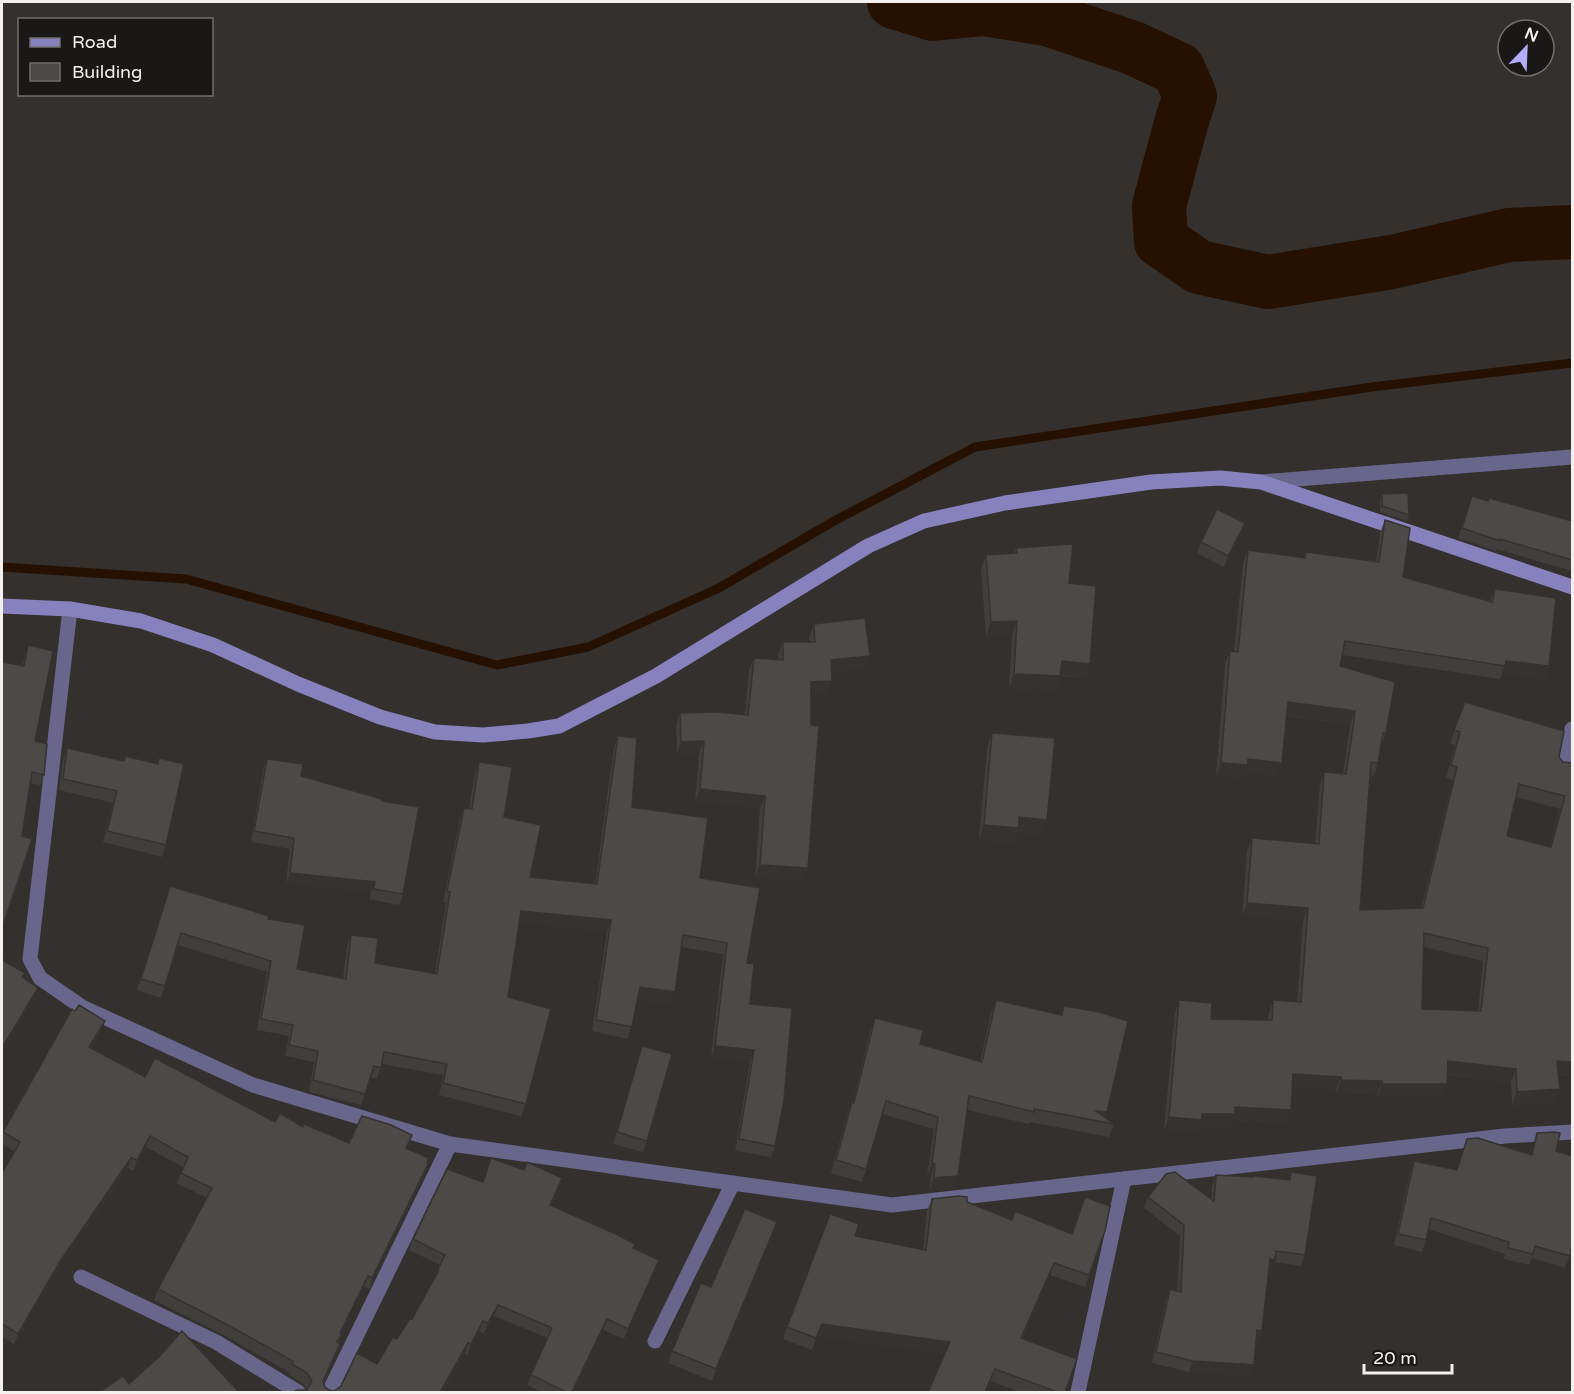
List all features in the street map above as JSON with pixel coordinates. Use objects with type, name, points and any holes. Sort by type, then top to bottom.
[{"type":"street","points":[[2,606],[70,609],[141,621],[203,642],[380,717],[435,732],[483,735],[528,731],[559,726],[656,676],[868,546],[924,521],[1005,502],[1151,482],[1220,478],[1261,482],[1572,457]]},
{"type":"street","points":[[1261,482],[1572,587]]},
{"type":"street","points":[[40,978],[30,958],[70,609]]},
{"type":"street","points":[[1564,767],[1572,729]]},
{"type":"street","points":[[19,971],[40,978],[82,1007],[253,1085],[450,1144],[892,1205],[1505,1136],[1572,1132]]},
{"type":"street","points":[[329,1392],[450,1144]]},
{"type":"street","points":[[1078,1392],[1124,1179]]},
{"type":"street","points":[[655,1341],[733,1183]]},
{"type":"street","points":[[81,1277],[216,1342],[298,1392]]},
{"type":"building","points":[[1408,493],[1409,515],[1382,506],[1382,494]]},
{"type":"building","points":[[1472,496],[1488,501],[1489,498],[1572,521],[1572,560],[1500,539],[1500,541],[1462,528]]},
{"type":"building","points":[[1217,509],[1245,523],[1228,556],[1201,542]]},
{"type":"building","points":[[1385,520],[1410,528],[1403,577],[1492,602],[1495,589],[1556,598],[1549,666],[1506,661],[1505,666],[1345,641],[1340,666],[1395,682],[1378,763],[1371,762],[1360,910],[1423,908],[1457,767],[1451,765],[1460,732],[1454,730],[1465,702],[1564,731],[1559,757],[1563,762],[1572,763],[1572,1062],[1557,1061],[1560,1089],[1517,1092],[1516,1069],[1448,1061],[1447,1084],[1382,1084],[1382,1081],[1341,1080],[1341,1077],[1293,1074],[1291,1110],[1235,1107],[1235,1114],[1202,1114],[1202,1120],[1169,1117],[1179,1000],[1212,1003],[1211,1019],[1272,1020],[1273,1000],[1301,1002],[1308,908],[1247,903],[1252,838],[1319,844],[1324,772],[1346,774],[1353,728],[1355,711],[1288,702],[1282,763],[1248,759],[1248,765],[1221,763],[1230,651],[1238,652],[1248,550],[1305,558],[1306,552],[1379,562]],"holes":[[[1519,784],[1565,796],[1551,847],[1507,836]],[[1424,933],[1488,948],[1481,1011],[1422,1009]]]},
{"type":"building","points":[[1073,544],[1069,583],[1096,586],[1090,664],[1062,661],[1060,676],[1014,674],[1017,621],[991,622],[986,555],[1017,553],[1016,548]]},
{"type":"building","points":[[865,618],[870,656],[831,660],[832,681],[811,682],[811,725],[819,726],[808,868],[760,865],[765,796],[700,789],[704,741],[681,742],[680,713],[717,712],[748,715],[754,658],[783,660],[783,642],[815,642],[814,624]]},
{"type":"building","points":[[28,645],[53,651],[35,741],[47,744],[44,775],[32,772],[22,836],[32,839],[2,928],[2,662],[24,666]]},
{"type":"building","points":[[992,733],[1055,738],[1047,820],[1019,817],[1019,828],[984,825]]},
{"type":"building","points":[[618,736],[637,738],[632,807],[708,818],[700,878],[760,888],[747,963],[754,964],[750,1004],[792,1008],[784,1100],[775,1146],[739,1139],[754,1050],[715,1046],[727,943],[683,935],[675,992],[640,987],[632,1027],[596,1020],[611,920],[521,911],[508,997],[551,1009],[526,1104],[443,1083],[447,1064],[384,1052],[381,1068],[374,1066],[365,1094],[313,1080],[318,1051],[289,1045],[293,1025],[261,1019],[271,961],[181,933],[165,986],[141,979],[170,886],[269,916],[268,919],[305,925],[297,969],[346,979],[351,935],[378,938],[375,963],[437,974],[450,892],[447,891],[464,808],[472,809],[479,762],[512,767],[504,817],[541,825],[530,877],[597,884]]},
{"type":"building","points":[[67,748],[124,761],[125,756],[158,764],[159,758],[184,764],[166,845],[107,831],[117,791],[63,779]]},
{"type":"building","points":[[267,759],[303,764],[301,776],[382,799],[381,801],[419,807],[403,894],[373,889],[375,882],[290,873],[294,838],[254,831]]},
{"type":"building","points":[[2,960],[25,973],[22,977],[38,988],[2,1048]]},
{"type":"building","points":[[996,1000],[1062,1015],[1064,1006],[1099,1012],[1128,1021],[1107,1112],[1096,1111],[1114,1124],[1034,1109],[1034,1112],[969,1096],[958,1176],[934,1178],[935,1164],[932,1163],[938,1117],[886,1101],[866,1169],[836,1160],[852,1102],[854,1103],[875,1018],[923,1030],[920,1044],[982,1062]]},
{"type":"building","points":[[79,1005],[105,1021],[89,1047],[145,1077],[155,1058],[275,1122],[280,1113],[303,1127],[304,1124],[349,1143],[362,1116],[391,1125],[412,1135],[406,1148],[429,1158],[372,1278],[368,1276],[340,1333],[342,1334],[337,1342],[340,1344],[323,1381],[329,1390],[334,1391],[341,1386],[357,1353],[377,1364],[393,1337],[397,1339],[410,1318],[412,1319],[439,1270],[445,1255],[413,1239],[447,1169],[483,1182],[491,1158],[524,1170],[527,1162],[562,1178],[550,1205],[616,1234],[635,1244],[633,1248],[659,1260],[628,1329],[607,1319],[572,1392],[566,1392],[531,1375],[552,1328],[498,1305],[488,1323],[483,1321],[471,1344],[468,1343],[440,1392],[294,1392],[307,1390],[312,1381],[307,1373],[292,1364],[293,1361],[158,1289],[212,1188],[181,1173],[188,1157],[150,1136],[137,1160],[131,1158],[59,1263],[18,1334],[2,1324],[2,1173],[20,1142],[3,1132],[72,1009],[75,1011]]},
{"type":"building","points":[[642,1046],[672,1054],[647,1141],[617,1132]]},
{"type":"building","points":[[1537,1133],[1560,1133],[1556,1151],[1572,1156],[1570,1256],[1535,1246],[1533,1254],[1508,1248],[1509,1242],[1431,1218],[1426,1240],[1398,1234],[1414,1161],[1457,1170],[1467,1139],[1478,1138],[1532,1155]]},
{"type":"building","points":[[1175,1172],[1214,1201],[1216,1175],[1290,1180],[1291,1172],[1317,1176],[1305,1255],[1276,1251],[1275,1260],[1270,1259],[1262,1331],[1257,1330],[1254,1365],[1193,1361],[1156,1352],[1170,1289],[1181,1292],[1184,1225],[1148,1197],[1166,1174]]},
{"type":"building","points":[[967,1197],[967,1202],[1012,1220],[1015,1211],[1072,1234],[1085,1197],[1110,1206],[1105,1231],[1089,1275],[1054,1263],[1021,1338],[1077,1359],[1065,1392],[1057,1392],[995,1369],[985,1392],[928,1392],[950,1342],[822,1324],[816,1338],[787,1327],[830,1214],[859,1224],[855,1236],[926,1250],[932,1199]]},
{"type":"building","points":[[745,1209],[777,1222],[716,1369],[672,1351],[701,1283],[711,1287]]},
{"type":"building","points":[[182,1331],[239,1392],[100,1392],[123,1376],[129,1384],[160,1356]]},
{"type":"waterway","points":[[894,2],[933,14],[984,9],[1047,19],[1133,48],[1178,69],[1190,96],[1159,206],[1161,241],[1199,267],[1268,282],[1392,262],[1509,235],[1572,232]]},
{"type":"waterway","points":[[2,567],[186,579],[497,665],[588,647],[719,588],[834,521],[975,447],[1372,387],[1572,363]]}]
